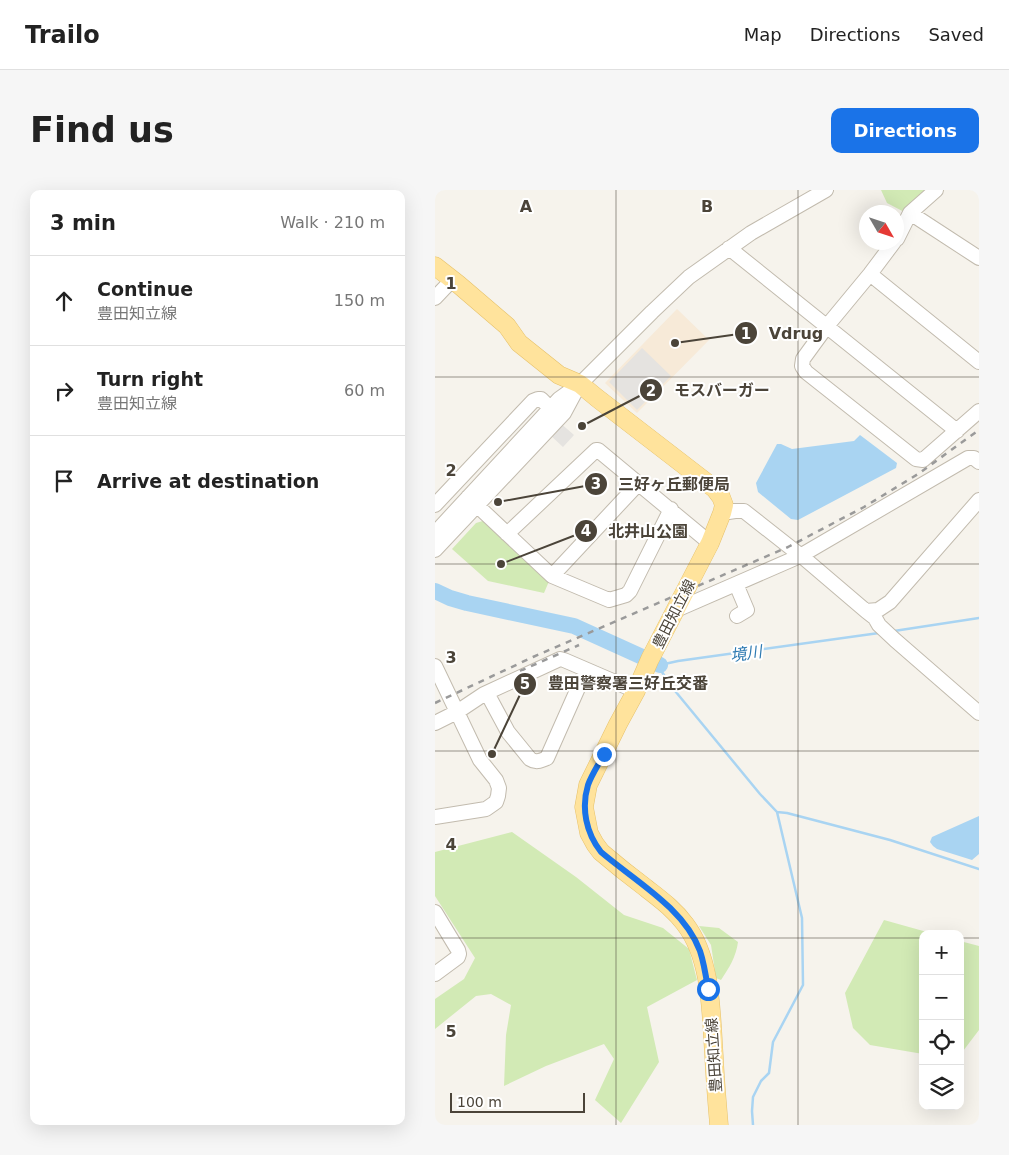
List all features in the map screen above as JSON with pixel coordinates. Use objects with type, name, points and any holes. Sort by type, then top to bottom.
[{"type":"main road","points":[[435,266],[453,279],[507,326],[523,332],[562,363],[569,369],[579,384],[715,490],[721,497],[723,513]]},
{"type":"main road","name":"豊田知立線","points":[[719,1125],[707,980],[700,951],[691,932],[677,914],[601,852],[589,833],[584,807],[588,785],[710,543],[723,513]]},
{"type":"street","points":[[435,550],[472,502],[559,399],[579,384],[689,277],[751,233],[826,190]]},
{"type":"street","points":[[904,225],[910,213],[936,190]]},
{"type":"street","points":[[910,213],[978,256]]},
{"type":"street","points":[[729,248],[957,431]]},
{"type":"street","points":[[888,250],[827,326],[803,360],[806,372],[916,459],[923,460],[979,411]]},
{"type":"street","points":[[870,274],[979,362]]},
{"type":"street","points":[[435,298],[453,279]]},
{"type":"street","points":[[435,533],[472,502],[565,413],[579,384]]},
{"type":"street","points":[[435,505],[533,402],[541,399],[551,409]]},
{"type":"street","points":[[507,534],[595,450],[598,450],[710,543]]},
{"type":"street","points":[[676,610],[800,556],[968,458],[974,458],[979,462]]},
{"type":"street","points":[[552,576],[638,484]]},
{"type":"street","points":[[866,611],[878,610],[890,602],[979,500]]},
{"type":"street","points":[[472,502],[552,576],[609,600],[626,595],[630,591],[671,509]]},
{"type":"street","points":[[723,513],[744,512],[875,618],[879,625],[891,636],[979,713]]},
{"type":"street","points":[[736,584],[747,610],[737,616]]},
{"type":"street","points":[[435,723],[487,693],[560,659],[586,670],[638,685]]},
{"type":"street","points":[[435,666],[480,760],[496,780],[499,788],[496,802],[486,809],[437,813]]},
{"type":"street","points":[[487,693],[508,732],[530,759],[534,762],[540,761],[547,758],[586,670]]},
{"type":"street","points":[[435,912],[459,954],[458,957],[435,974]]},
{"type":"shaded area","points":[[677,309],[709,340],[637,413],[605,383]]},
{"type":"shaded area","points":[[642,348],[671,376],[637,410],[609,382]]},
{"type":"shaded area","points":[[559,422],[574,435],[563,447],[548,433]]},
{"type":"green space","points":[[881,190],[936,190],[910,215],[904,212],[904,205],[891,205],[887,203]]},
{"type":"green space","points":[[486,520],[550,579],[544,593],[488,581],[452,549],[476,523]]},
{"type":"green space","points":[[512,832],[576,877],[624,915],[663,928],[689,949],[697,980],[647,1007],[659,1062],[621,1123],[595,1100],[614,1059],[604,1044],[546,1066],[504,1086],[506,1035],[511,1005],[491,994],[476,996],[435,1029],[435,999],[464,979],[475,958],[435,896],[435,852]]},
{"type":"green space","points":[[884,920],[920,930],[919,1053],[870,1045],[853,1028],[845,993]]},
{"type":"green space","points":[[699,926],[719,928],[738,942],[734,957],[721,980],[716,978],[711,945]]},
{"type":"green space","points":[[964,942],[979,946],[979,1030],[964,1050]]},
{"type":"water","points":[[860,435],[897,463],[896,468],[798,520],[791,519],[758,492],[756,483],[777,444],[792,449],[854,441]]},
{"type":"water","points":[[979,816],[979,854],[972,860],[937,849],[930,842],[932,837]]},
{"type":"waterway","name":"境川","points":[[435,591],[467,603],[574,626],[660,665]]},
{"type":"waterway","name":"境川","points":[[894,631],[979,618]]},
{"type":"waterway","points":[[753,1125],[753,1097],[761,1081],[769,1073],[773,1042],[803,985],[802,918],[777,812],[671,686],[660,665],[879,633]]},
{"type":"waterway","points":[[777,812],[890,840],[979,869]]},
{"type":"railway","points":[[435,703],[533,657],[788,547],[864,507],[918,474],[979,430]]},
{"type":"railway","points":[[520,671],[579,645]]},
{"type":"place","name":"Vdrug","points":[[675,343]]},
{"type":"place","name":"モスバーガー","points":[[582,426]]},
{"type":"place","name":"三好ヶ丘郵便局","points":[[498,502]]},
{"type":"place","name":"北井山公園","points":[[501,564]]},
{"type":"place","name":"豊田警察署三好丘交番","points":[[492,754]]},
{"type":"route","points":[[604,754],[588,785],[584,807],[589,833],[601,852],[664,902],[685,924],[700,951],[708,989]]}]
